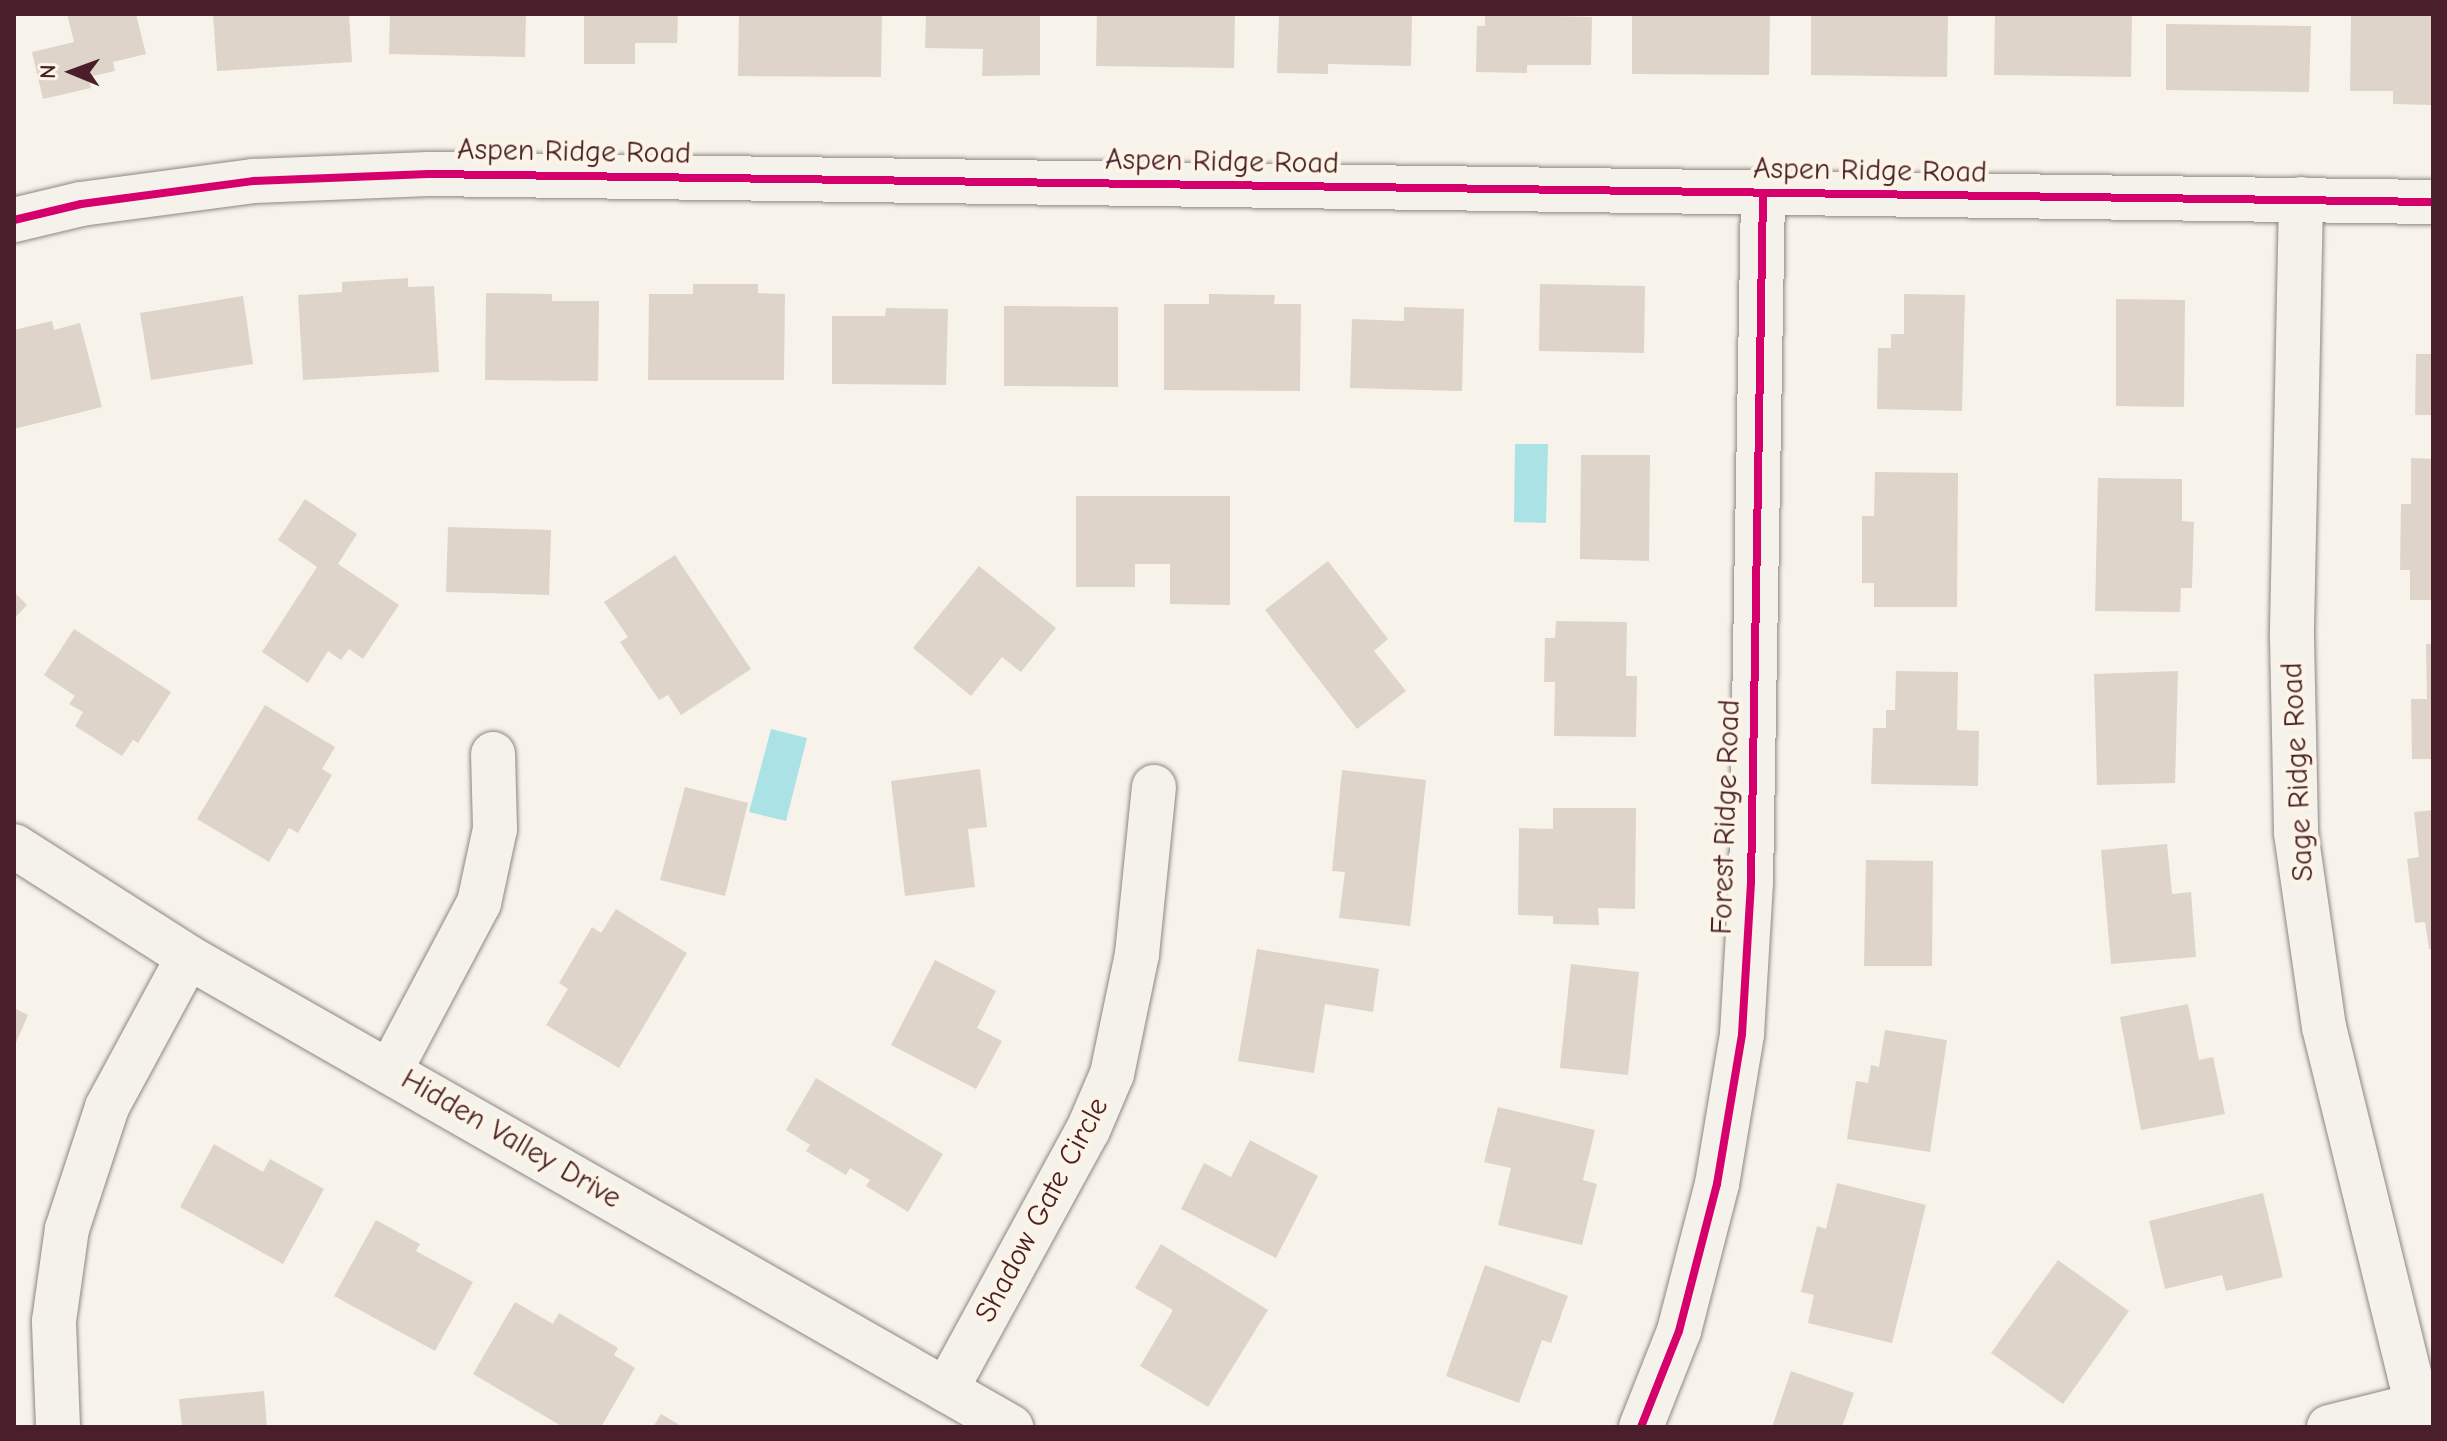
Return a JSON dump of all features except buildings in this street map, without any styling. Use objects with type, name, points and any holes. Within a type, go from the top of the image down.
[{"type":"street","name":"Aspen Ridge Road","points":[[14,220],[81,204],[254,181],[428,174],[2433,202]]},
{"type":"street","name":"Forest Ridge Road","points":[[1641,1427],[1679,1331],[1713,1199],[1742,1034],[1751,882],[1763,194]]},
{"type":"street","name":"Sage Ridge Road","points":[[2301,199],[2292,638],[2296,833],[2324,1027],[2420,1416]]},
{"type":"street","points":[[391,1069],[479,903],[495,829],[493,754]]},
{"type":"street","name":"Shadow Gate Circle","points":[[946,1390],[1088,1130],[1112,1074],[1137,954],[1154,787]]},
{"type":"street","name":"Hidden Valley Drive","points":[[14,846],[188,957],[391,1069],[1011,1427]]},
{"type":"street","points":[[58,1427],[54,1321],[67,1229],[107,1107],[188,957]]},
{"type":"street","points":[[2329,1427],[2420,1416]]},
{"type":"water","points":[[1515,444],[1548,444],[1546,523],[1514,522]]},
{"type":"water","points":[[771,729],[807,738],[786,821],[749,812]]},
{"type":"cycle path","points":[[14,220],[81,204],[254,181],[428,174],[2433,202]]},
{"type":"cycle path","points":[[1641,1427],[1679,1331],[1717,1184],[1742,1034],[1751,882],[1763,194]]}]
